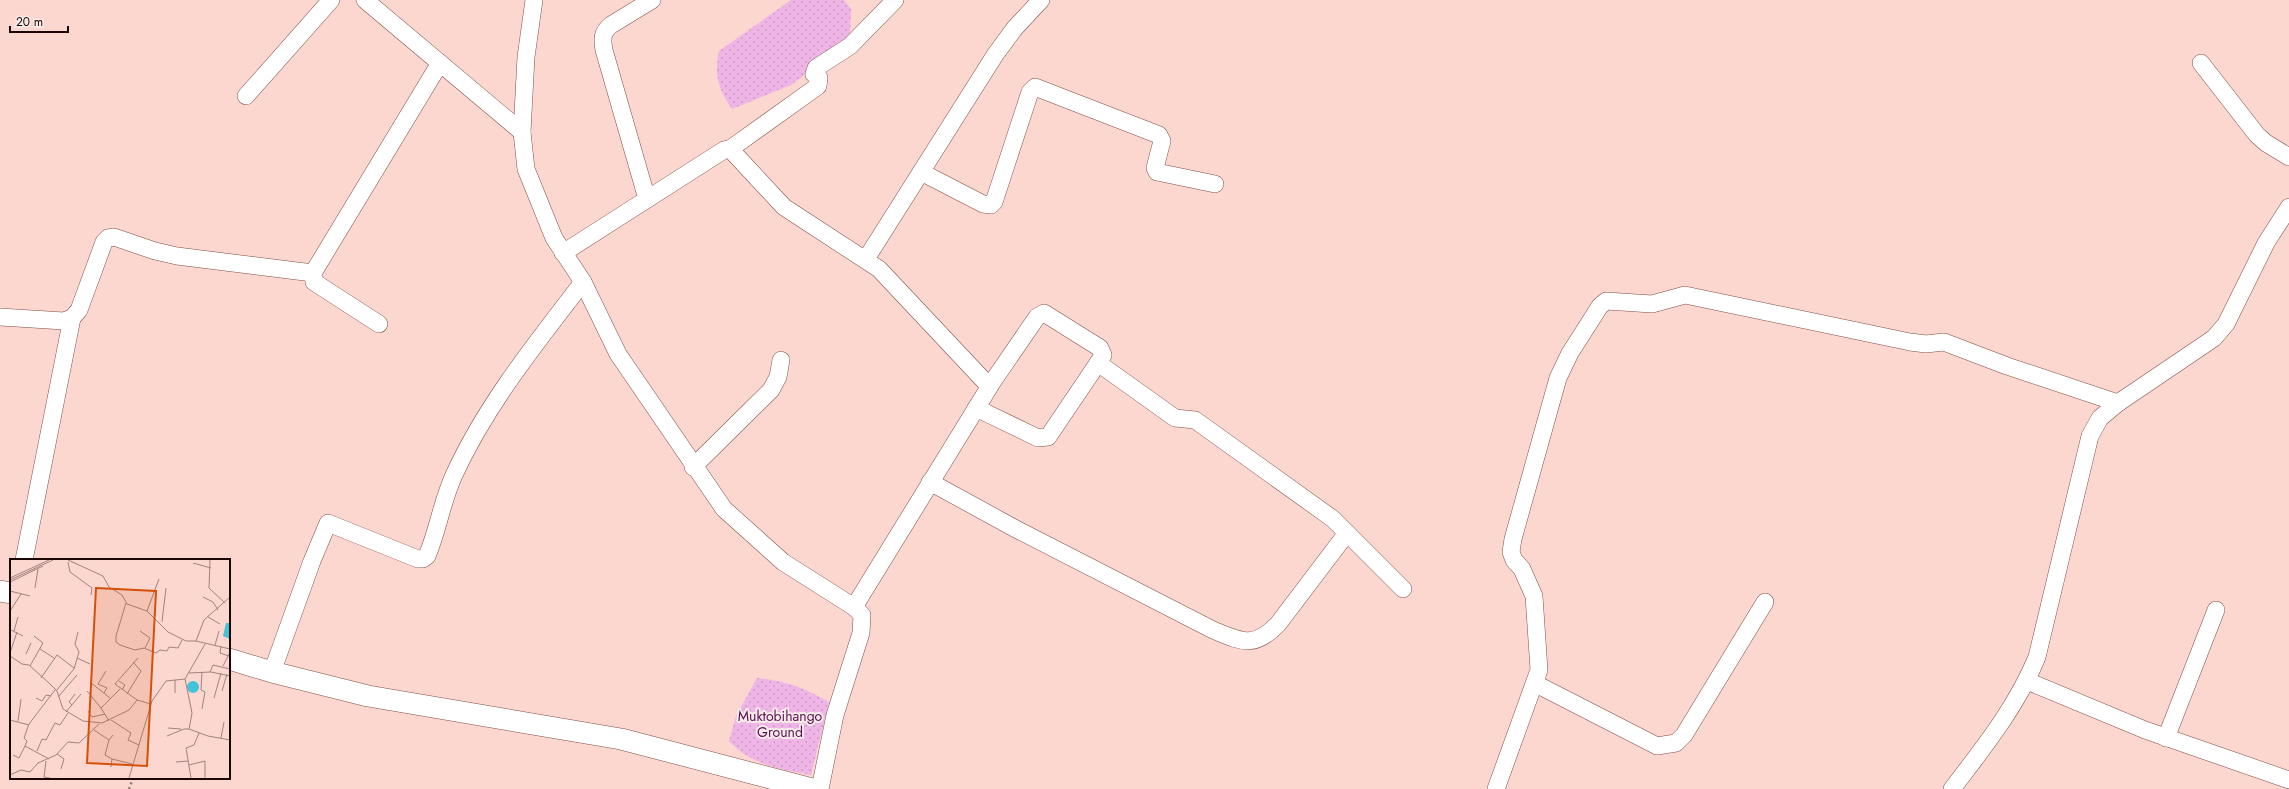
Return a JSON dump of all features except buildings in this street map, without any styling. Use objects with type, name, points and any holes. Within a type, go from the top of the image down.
[{"type":"street","points":[[246,96],[331,0]]},
{"type":"street","points":[[365,0],[383,6],[440,63],[522,132]]},
{"type":"street","points":[[534,0],[526,57],[522,132],[526,169],[554,238],[583,282],[618,354],[693,467],[724,510],[783,562],[854,607],[862,615],[861,633],[835,715],[820,789]]},
{"type":"street","points":[[648,200],[604,50],[603,37],[605,30],[611,25],[652,0]]},
{"type":"street","points":[[563,253],[724,150],[730,150],[818,86],[819,78],[814,74],[816,68],[850,46],[895,0]]},
{"type":"street","points":[[866,259],[995,55],[1014,29],[1041,0]]},
{"type":"street","points":[[379,324],[314,282],[313,273],[440,63]]},
{"type":"street","points":[[2202,63],[2257,135],[2266,144],[2289,157]]},
{"type":"street","points":[[921,172],[983,204],[991,205],[994,202],[1030,92],[1035,87],[1159,135],[1162,141],[1155,168],[1157,172],[1215,184]]},
{"type":"street","points":[[730,150],[784,207],[866,259],[888,277],[989,386]]},
{"type":"street","points":[[1952,789],[2000,725],[2027,681],[2036,657],[2090,436],[2100,418],[2118,403],[2214,338],[2226,324],[2266,243],[2289,207]]},
{"type":"street","points":[[0,317],[64,321],[72,318],[79,310],[104,242],[108,238],[114,237],[154,251],[177,256],[313,273]]},
{"type":"street","points":[[272,672],[312,561],[328,523],[418,559],[423,559],[427,556],[453,476],[479,428],[539,338],[583,282]]},
{"type":"street","points":[[1496,789],[1536,684],[1539,670],[1534,596],[1522,569],[1514,560],[1511,552],[1513,539],[1558,378],[1570,353],[1600,306],[1606,301],[1652,304],[1685,295],[1910,342],[1926,344],[1944,342],[2007,366],[2118,403]]},
{"type":"street","points":[[854,607],[989,386],[1040,314],[1049,315],[1100,348],[1103,355],[1048,437],[1038,438],[976,408]]},
{"type":"street","points":[[24,559],[72,318]]},
{"type":"street","points":[[693,467],[771,390],[778,377],[781,360]]},
{"type":"street","points":[[1098,362],[1175,418],[1195,420],[1333,519],[1403,589]]},
{"type":"street","points":[[930,482],[1016,530],[1213,630],[1240,642],[1253,641],[1266,636],[1278,624],[1348,533]]},
{"type":"street","points":[[0,591],[10,593]]},
{"type":"street","points":[[1536,684],[1657,746],[1676,743],[1684,736],[1765,602]]},
{"type":"street","points":[[2166,738],[2216,610]]},
{"type":"street","points":[[230,659],[272,672],[368,696],[621,739],[812,789]]},
{"type":"street","points":[[2027,681],[2166,738],[2289,780]]},
{"type":"path","points":[[129,789],[133,779]]},
{"type":"green space","points":[[791,0],[844,0],[851,9],[850,41],[791,85],[732,109],[723,95],[718,82],[717,67],[719,51]]},
{"type":"green space","name":"Muktobihango Ground","points":[[757,678],[794,686],[829,702],[811,775],[788,771],[756,761],[737,749],[729,741],[736,716]]}]
